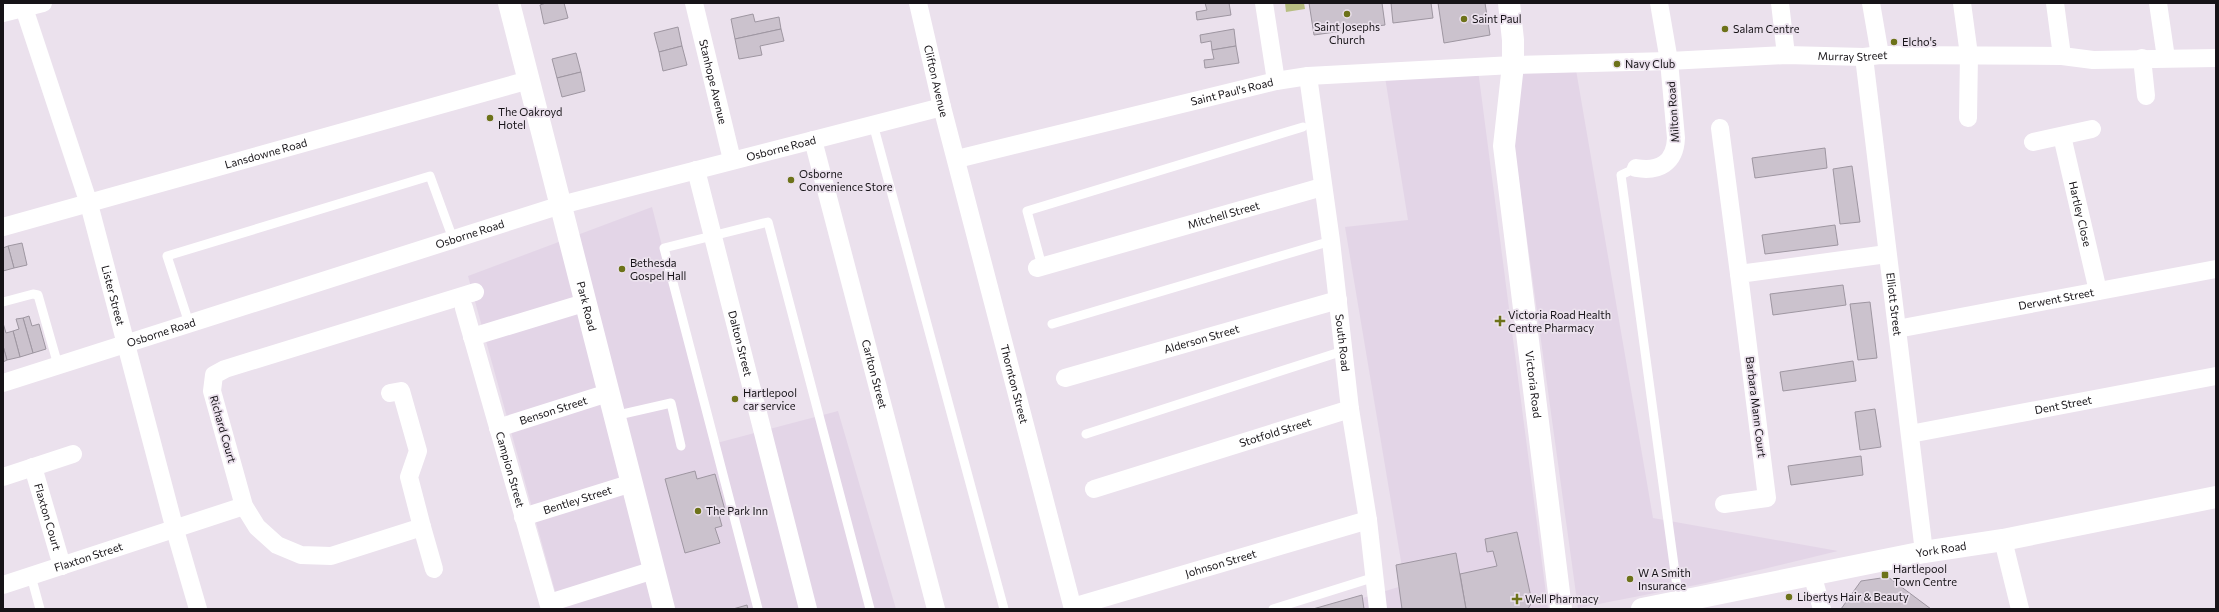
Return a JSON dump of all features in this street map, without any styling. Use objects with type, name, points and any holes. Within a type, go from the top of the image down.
[{"type":"street","points":[[3,13],[43,3]]},
{"type":"street","name":"Park Road","points":[[509,3],[561,205],[584,303],[664,609]]},
{"type":"street","name":"Stanhope Avenue","points":[[694,3],[732,160]]},
{"type":"street","name":"Clifton Avenue","points":[[918,3],[942,107],[957,159]]},
{"type":"street","points":[[1264,3],[1276,82]]},
{"type":"street","name":"Victoria Road","points":[[1509,3],[1513,40],[1513,65],[1504,146],[1561,609]]},
{"type":"street","name":"Milton Road","points":[[1636,168],[1649,171],[1656,169],[1664,164],[1676,150],[1669,61],[1659,3]]},
{"type":"street","points":[[1780,3],[1786,55]]},
{"type":"street","name":"Elliott Street","points":[[1871,3],[1872,56],[1887,254],[1924,552]]},
{"type":"street","points":[[1962,3],[1968,55],[1968,118]]},
{"type":"street","points":[[2054,3],[2062,56]]},
{"type":"street","points":[[2158,3],[2166,58]]},
{"type":"street","name":"Lister Street","points":[[24,8],[89,204],[127,343],[175,530],[198,609]]},
{"type":"street","name":"Murray Street","points":[[1513,65],[1669,61],[1786,55],[2062,56],[2094,60],[2142,58],[2216,58]]},
{"type":"street","points":[[2142,58],[2146,96]]},
{"type":"street","name":"Saint Paul's Road","points":[[957,159],[1276,82],[1308,76],[1513,65]]},
{"type":"street","name":"South Road","points":[[1308,76],[1338,300],[1350,409],[1368,520],[1378,609]]},
{"type":"street","name":"Lansdowne Road","points":[[3,227],[529,80]]},
{"type":"street","name":"Osborne Road","points":[[3,383],[561,205],[942,107]]},
{"type":"street","name":"Barbara Mann Court","points":[[1720,128],[1767,498],[1724,504]]},
{"type":"street","points":[[2033,142],[2092,129]]},
{"type":"street","name":"Hartley Close","points":[[2062,136],[2098,291]]},
{"type":"street","name":"Carlton Street","points":[[813,140],[936,609]]},
{"type":"street","name":"Thornton Street","points":[[957,159],[1073,608]]},
{"type":"street","name":"Dalton Street","points":[[696,170],[808,609]]},
{"type":"street","name":"Mitchell Street","points":[[1040,267],[1322,187]]},
{"type":"street","points":[[1739,274],[1887,254]]},
{"type":"street","name":"Derwent Street","points":[[1897,329],[2216,269]]},
{"type":"street","name":"Richard Court","points":[[422,527],[330,556],[301,555],[278,545],[257,527],[244,506],[212,391],[214,375],[225,369],[474,292]]},
{"type":"street","name":"Alderson Street","points":[[1066,378],[1338,300]]},
{"type":"street","points":[[472,336],[584,303]]},
{"type":"street","name":"Campion Street","points":[[464,308],[549,606],[654,570]]},
{"type":"street","name":"Dent Street","points":[[1910,434],[2216,376]]},
{"type":"street","points":[[390,393],[401,391],[418,451],[409,477],[434,569]]},
{"type":"street","name":"Benson Street","points":[[498,428],[608,393]]},
{"type":"street","name":"Stotfold Street","points":[[1094,489],[1350,409]]},
{"type":"street","points":[[3,477],[73,454]]},
{"type":"street","name":"Flaxton Court","points":[[33,467],[62,566]]},
{"type":"street","name":"Bentley Street","points":[[523,517],[632,483]]},
{"type":"street","name":"York Road","points":[[1642,609],[1679,602],[1708,603],[1812,574],[1924,552],[2003,540],[2216,497]]},
{"type":"street","points":[[175,530],[244,506]]},
{"type":"street","name":"Johnson Street","points":[[1073,608],[1368,520]]},
{"type":"street","name":"Flaxton Street","points":[[3,585],[175,530]]},
{"type":"street","points":[[2003,540],[2020,609]]},
{"type":"street","points":[[1812,574],[1822,609]]},
{"type":"lane","points":[[873,124],[1004,609]]},
{"type":"lane","points":[[1040,267],[1027,211],[1303,127]]},
{"type":"lane","points":[[1636,168],[1621,175],[1679,602]]},
{"type":"lane","points":[[189,323],[167,256],[430,176],[453,239]]},
{"type":"lane","points":[[758,609],[664,248],[768,222],[870,609]]},
{"type":"lane","points":[[1052,324],[1330,241]]},
{"type":"lane","points":[[3,302],[33,294],[38,295],[58,365]]},
{"type":"lane","points":[[1086,434],[1343,352]]},
{"type":"lane","points":[[614,416],[671,403],[681,446]]},
{"type":"lane","points":[[31,576],[40,609]]},
{"type":"lane","points":[[1273,609],[1375,577]]},
{"type":"shaded area","points":[[1477,62],[1548,609],[1327,609],[1405,585],[1345,227],[1408,220],[1384,71]]},
{"type":"shaded area","points":[[1576,70],[1653,518],[1838,551],[1706,583],[1578,608],[1504,73]]},
{"type":"shaded area","points":[[652,207],[713,444],[838,411],[896,609],[560,609],[468,276]]},
{"type":"green space","points":[[1285,3],[1304,3],[1305,9],[1286,12]]},
{"type":"building","points":[[546,3],[564,3],[568,18],[544,24],[540,5]]},
{"type":"building","points":[[1205,3],[1229,3],[1231,15],[1197,20],[1196,12],[1207,10]]},
{"type":"building","name":"Saint Josephs Church","points":[[1309,3],[1382,3],[1385,25],[1314,35]]},
{"type":"building","points":[[1391,3],[1431,3],[1433,18],[1393,23]]},
{"type":"building","name":"Saint Paul","points":[[1438,3],[1485,3],[1490,35],[1444,43]]},
{"type":"building","points":[[753,14],[755,22],[779,17],[781,29],[735,39],[731,19]]},
{"type":"building","points":[[678,27],[682,46],[659,52],[654,33]]},
{"type":"building","points":[[781,29],[784,41],[760,46],[762,55],[739,59],[735,39]]},
{"type":"building","points":[[1234,29],[1236,46],[1212,50],[1211,41],[1201,43],[1200,35]]},
{"type":"building","points":[[682,46],[687,65],[663,71],[659,52]]},
{"type":"building","points":[[1236,46],[1239,63],[1205,68],[1204,60],[1214,59],[1212,50]]},
{"type":"building","points":[[576,53],[581,72],[557,78],[552,59]]},
{"type":"building","points":[[581,72],[585,91],[562,97],[557,78]]},
{"type":"building","points":[[1825,148],[1827,168],[1755,178],[1752,158]]},
{"type":"building","points":[[1852,166],[1860,222],[1840,224],[1833,169]]},
{"type":"building","points":[[1835,225],[1838,245],[1765,254],[1762,235]]},
{"type":"building","points":[[22,243],[27,265],[14,268],[8,246]]},
{"type":"building","points":[[8,246],[14,268],[3,271],[3,248]]},
{"type":"building","points":[[1843,285],[1846,305],[1773,315],[1770,294]]},
{"type":"building","points":[[1870,302],[1877,358],[1858,360],[1850,304]]},
{"type":"building","points":[[29,316],[32,326],[39,324],[46,349],[33,353],[23,318]]},
{"type":"building","points":[[23,318],[33,353],[20,357],[13,331],[19,329],[16,319]]},
{"type":"building","points":[[3,323],[6,333],[13,331],[20,357],[7,360],[3,346]]},
{"type":"building","points":[[3,346],[7,360],[3,362]]},
{"type":"building","points":[[1853,361],[1856,381],[1783,391],[1780,372]]},
{"type":"building","points":[[1875,409],[1881,447],[1860,450],[1855,412]]},
{"type":"building","points":[[1861,456],[1863,475],[1791,485],[1788,466]]},
{"type":"building","name":"The Park Inn","points":[[695,471],[697,479],[715,474],[725,510],[718,512],[722,526],[715,528],[720,543],[685,553],[665,479]]},
{"type":"building","points":[[1517,532],[1532,602],[1528,609],[1466,609],[1460,574],[1497,566],[1493,551],[1487,552],[1485,539]]},
{"type":"building","points":[[1456,553],[1466,609],[1402,609],[1396,565]]},
{"type":"building","points":[[1888,577],[1931,609],[1841,609],[1861,581]]},
{"type":"building","points":[[1362,595],[1364,609],[1313,609]]},
{"type":"building","points":[[747,605],[748,609],[733,609]]},
{"type":"place","name":"Saint Josephs Church","points":[[1347,14]]},
{"type":"place","name":"Saint Paul","points":[[1464,19]]},
{"type":"place","name":"Salam Centre","points":[[1725,29]]},
{"type":"place","name":"Elcho's","points":[[1894,42]]},
{"type":"place","name":"Navy Club","points":[[1617,64]]},
{"type":"place","name":"The Oakroyd Hotel","points":[[490,118]]},
{"type":"place","name":"Osborne Convenience Store","points":[[791,180]]},
{"type":"place","name":"Bethesda Gospel Hall","points":[[622,269]]},
{"type":"place","name":"Victoria Road Health Centre Pharmacy","points":[[1500,321]]},
{"type":"place","name":"Hartlepool car service","points":[[735,399]]},
{"type":"place","name":"The Park Inn","points":[[698,511]]},
{"type":"place","name":"Hartlepool Town Centre","points":[[1885,575]]},
{"type":"place","name":"W A Smith Insurance","points":[[1630,579]]},
{"type":"place","name":"Libertys Hair & Beauty","points":[[1789,597]]},
{"type":"place","name":"Well Pharmacy","points":[[1517,599]]}]
